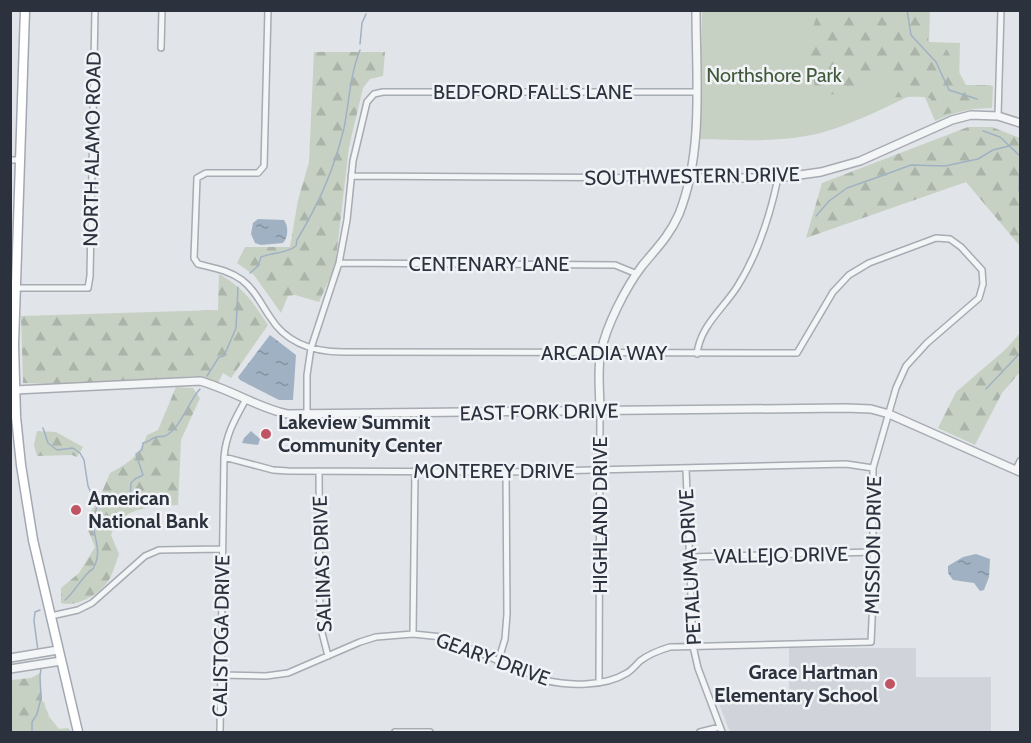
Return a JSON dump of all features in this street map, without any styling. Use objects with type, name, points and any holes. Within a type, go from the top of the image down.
[{"type":"main road","points":[[26,10],[21,160],[14,236],[15,288],[12,315],[15,390],[21,465],[28,511],[78,732]]},
{"type":"street","name":"NORTH ALAMO ROAD","points":[[15,288],[88,288],[95,10]]},
{"type":"street","points":[[161,48],[162,10]]},
{"type":"street","name":"ARCADIA WAY","points":[[268,10],[264,166],[261,171],[254,173],[206,173],[199,176],[196,181],[194,254],[198,264],[224,270],[243,281],[260,299],[279,328],[295,341],[311,348],[336,352],[797,353],[833,292],[849,275],[869,263],[936,238],[950,239],[961,247],[981,270]]},
{"type":"street","name":"HIGHLAND DRIVE","points":[[599,682],[600,353],[625,292],[664,242],[678,215],[689,178],[695,135],[696,10]]},
{"type":"street","points":[[998,116],[1000,10]]},
{"type":"street","name":"BEDFORD FALLS LANE","points":[[351,176],[367,102],[372,96],[383,92],[696,92]]},
{"type":"street","name":"SOUTHWESTERN DRIVE","points":[[351,176],[778,178],[812,174],[851,164],[965,116],[979,114],[998,116],[1020,123]]},
{"type":"street","points":[[10,160],[21,160]]},
{"type":"street","points":[[307,414],[307,375],[311,348],[339,263],[347,220],[351,176]]},
{"type":"street","points":[[697,354],[698,342],[705,329],[737,287],[758,246],[772,208],[778,178]]},
{"type":"street","name":"CENTENARY LANE","points":[[339,263],[615,265],[637,274]]},
{"type":"street","name":"MISSION DRIVE","points":[[871,642],[873,468],[896,388],[906,366],[927,343],[979,298],[983,284],[981,270]]},
{"type":"street","name":"EAST FORK DRIVE","points":[[15,390],[200,381],[217,386],[270,410],[287,414],[871,409],[889,414],[1018,471]]},
{"type":"street","name":"CALISTOGA DRIVE","points":[[220,732],[224,457],[229,429],[246,399]]},
{"type":"street","name":"MONTEREY DRIVE","points":[[224,457],[273,470],[319,471],[506,472],[846,465],[873,468]]},
{"type":"street","points":[[1018,471],[1020,461]]},
{"type":"street","name":"PETALUMA DRIVE","points":[[686,469],[693,646],[698,668],[721,730]]},
{"type":"street","name":"SALINAS DRIVE","points":[[319,471],[320,625],[328,656]]},
{"type":"street","points":[[412,634],[415,471]]},
{"type":"street","points":[[498,662],[505,639],[507,614],[506,472]]},
{"type":"street","points":[[51,616],[78,610],[92,603],[145,556],[159,550],[222,549]]},
{"type":"street","name":"VALLEJO DRIVE","points":[[689,556],[873,552]]},
{"type":"street","name":"GEARY DRIVE","points":[[221,675],[280,674],[372,639],[412,634],[442,637],[498,662],[557,683],[599,682],[616,679],[629,672],[642,659],[670,647],[871,642]]},
{"type":"street","points":[[10,658],[58,650]]},
{"type":"street","points":[[10,669],[61,661]]},
{"type":"street","points":[[700,732],[721,730]]},
{"type":"street","points":[[395,732],[430,732]]},
{"type":"shaded area","name":"Grace Hartman Elementary School","points":[[789,648],[916,648],[916,677],[991,677],[991,732],[730,732],[714,691],[789,691]]},
{"type":"green space","name":"Northshore Park","points":[[702,11],[930,11],[929,42],[960,43],[959,85],[993,86],[992,108],[963,111],[935,121],[922,90],[874,113],[809,136],[762,140],[700,139]]},
{"type":"green space","points":[[833,11],[924,11],[928,21],[928,43],[946,48],[966,85],[991,85],[992,101],[938,117],[930,98],[893,97],[896,84],[890,73],[880,71],[849,95],[821,94],[815,87],[811,68],[797,58],[811,33],[816,18]]},
{"type":"green space","points":[[314,52],[385,52],[383,76],[370,79],[363,88],[349,147],[335,267],[319,302],[295,295],[288,296],[281,313],[254,275],[237,263],[245,247],[290,247],[298,200],[309,162]]},
{"type":"green space","points":[[968,127],[992,127],[1020,138],[1020,246],[966,182],[806,238],[822,183]]},
{"type":"green space","points":[[219,274],[247,296],[268,325],[231,378],[223,373],[218,383],[196,376],[73,385],[23,383],[21,316],[218,310]]},
{"type":"green space","points":[[1020,333],[1020,372],[1002,393],[975,445],[938,428],[956,392],[1006,349]]},
{"type":"green space","points":[[176,387],[193,388],[200,398],[181,440],[178,505],[138,510],[122,519],[115,526],[111,535],[119,554],[106,584],[95,594],[81,601],[61,603],[61,588],[79,573],[95,547],[88,530],[88,514],[97,504],[110,473],[133,458],[147,435],[158,430]]},
{"type":"green space","points":[[37,431],[56,432],[83,447],[77,457],[72,455],[37,456],[34,445]]},
{"type":"green space","points":[[40,673],[42,700],[49,715],[39,717],[34,728],[35,732],[11,732],[11,680],[31,678]]},
{"type":"green space","points":[[44,701],[47,714],[59,729],[68,728],[72,732],[11,732],[33,723]]},
{"type":"water","points":[[258,219],[284,220],[287,232],[283,243],[261,245],[255,243],[251,234],[253,223]]},
{"type":"water","points":[[270,335],[296,355],[293,400],[279,400],[238,377]]},
{"type":"water","points":[[251,431],[260,439],[258,445],[242,443]]},
{"type":"water","points":[[976,554],[990,559],[989,577],[984,590],[980,591],[974,583],[953,580],[948,573],[948,566],[963,557]]},
{"type":"waterway","points":[[907,10],[911,35],[936,62],[949,90],[977,99]]},
{"type":"waterway","points":[[360,44],[362,23],[366,14]]},
{"type":"waterway","points":[[250,273],[258,266],[261,257],[296,246],[336,158],[360,50]]},
{"type":"waterway","points":[[983,131],[1000,137],[1020,156],[1020,195]]},
{"type":"waterway","points":[[816,216],[829,201],[847,188],[911,165],[945,166],[978,159],[993,150],[1009,146]]},
{"type":"waterway","points":[[207,376],[219,357],[224,356],[236,328],[238,287]]},
{"type":"waterway","points":[[986,389],[1020,353]]},
{"type":"waterway","points":[[65,600],[86,574],[93,569],[96,561],[98,553],[94,516],[97,507],[122,503],[130,497],[131,483],[143,475],[136,454],[142,450],[143,443],[171,432],[200,389]]},
{"type":"waterway","points":[[43,428],[48,443],[57,450],[73,448],[80,453],[84,460],[88,486],[97,507]]},
{"type":"waterway","points":[[38,651],[34,621],[35,612],[40,610]]},
{"type":"waterway","points":[[32,732],[32,722],[37,714],[41,698],[41,668]]},
{"type":"place","name":"Lakeview Summit Community Center","points":[[266,434]]},
{"type":"place","name":"American National Bank","points":[[76,510]]},
{"type":"place","name":"Grace Hartman Elementary School","points":[[890,684]]}]
